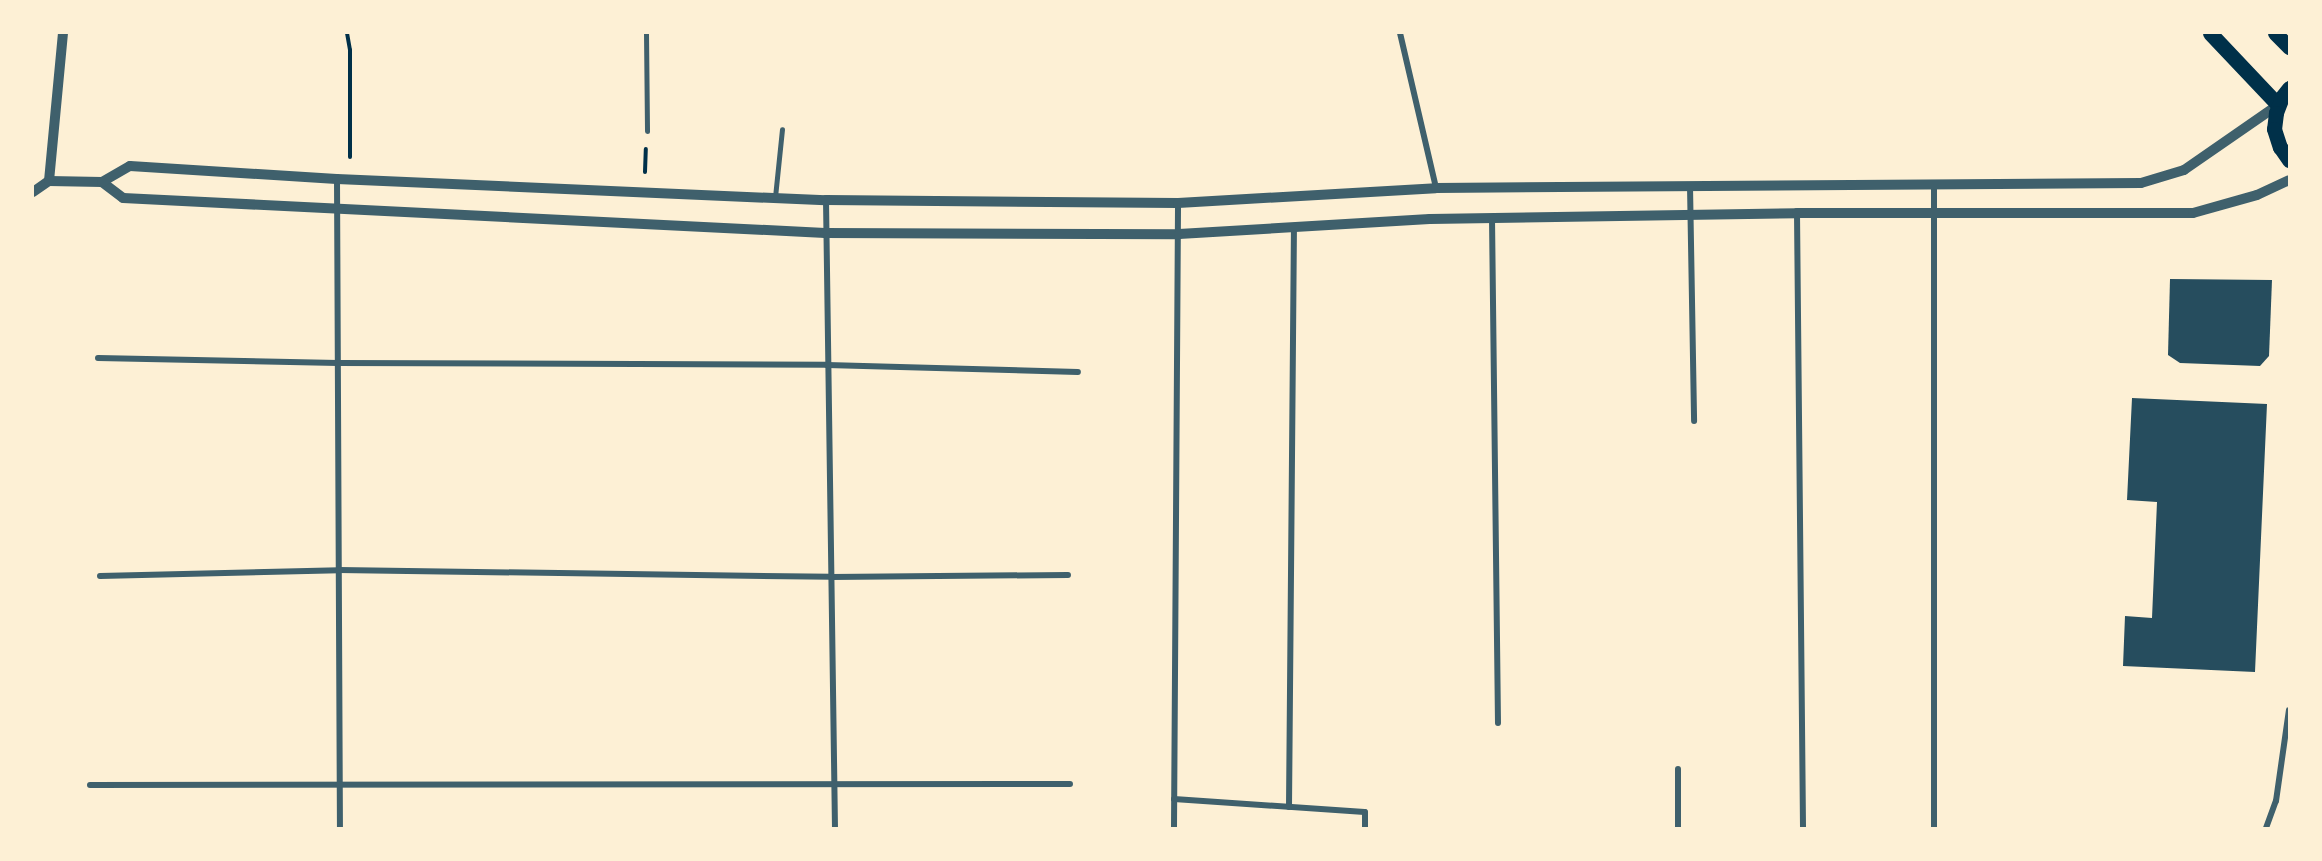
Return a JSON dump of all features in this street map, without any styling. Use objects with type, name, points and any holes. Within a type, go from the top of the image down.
[{"type":"main road","points":[[2210,33],[2278,105]]},
{"type":"main road","points":[[2221,45],[2232,33]]},
{"type":"main road","points":[[2275,33],[2289,47]]},
{"type":"main road","points":[[2289,88],[2278,105],[2274,129],[2280,147],[2289,160]]},
{"type":"street","points":[[49,180],[63,33]]},
{"type":"street","points":[[646,33],[647,131]]},
{"type":"street","points":[[1400,33],[1436,188]]},
{"type":"street","points":[[33,192],[49,180],[102,182],[130,166],[337,178],[644,190],[826,200],[1178,203],[1436,188],[2141,183],[2184,170],[2278,105]]},
{"type":"street","points":[[775,197],[782,129]]},
{"type":"street","points":[[337,178],[340,828]]},
{"type":"street","points":[[102,182],[123,198],[825,233],[1179,234],[1492,218],[1797,213],[2193,213],[2257,195],[2289,180]]},
{"type":"street","points":[[1934,184],[1934,828]]},
{"type":"street","points":[[1690,186],[1694,421]]},
{"type":"street","points":[[826,200],[835,828]]},
{"type":"street","points":[[1174,828],[1178,203]]},
{"type":"street","points":[[1797,213],[1803,828]]},
{"type":"street","points":[[1492,218],[1498,723]]},
{"type":"street","points":[[1289,807],[1294,227]]},
{"type":"street","points":[[98,358],[338,363],[827,365],[1078,372]]},
{"type":"street","points":[[100,576],[339,570],[831,577],[1068,575]]},
{"type":"street","points":[[2266,828],[2276,801],[2289,710]]},
{"type":"street","points":[[1678,769],[1678,828]]},
{"type":"street","points":[[90,785],[1070,784]]},
{"type":"street","points":[[1174,799],[1365,812],[1365,828]]},
{"type":"path","points":[[347,33],[350,51],[350,178]]},
{"type":"path","points":[[644,190],[647,131]]},
{"type":"building","points":[[2170,279],[2272,280],[2269,356],[2260,366],[2180,363],[2168,355]]},
{"type":"building","points":[[2132,398],[2267,404],[2255,672],[2123,666],[2125,616],[2152,618],[2157,502],[2127,500]]}]
